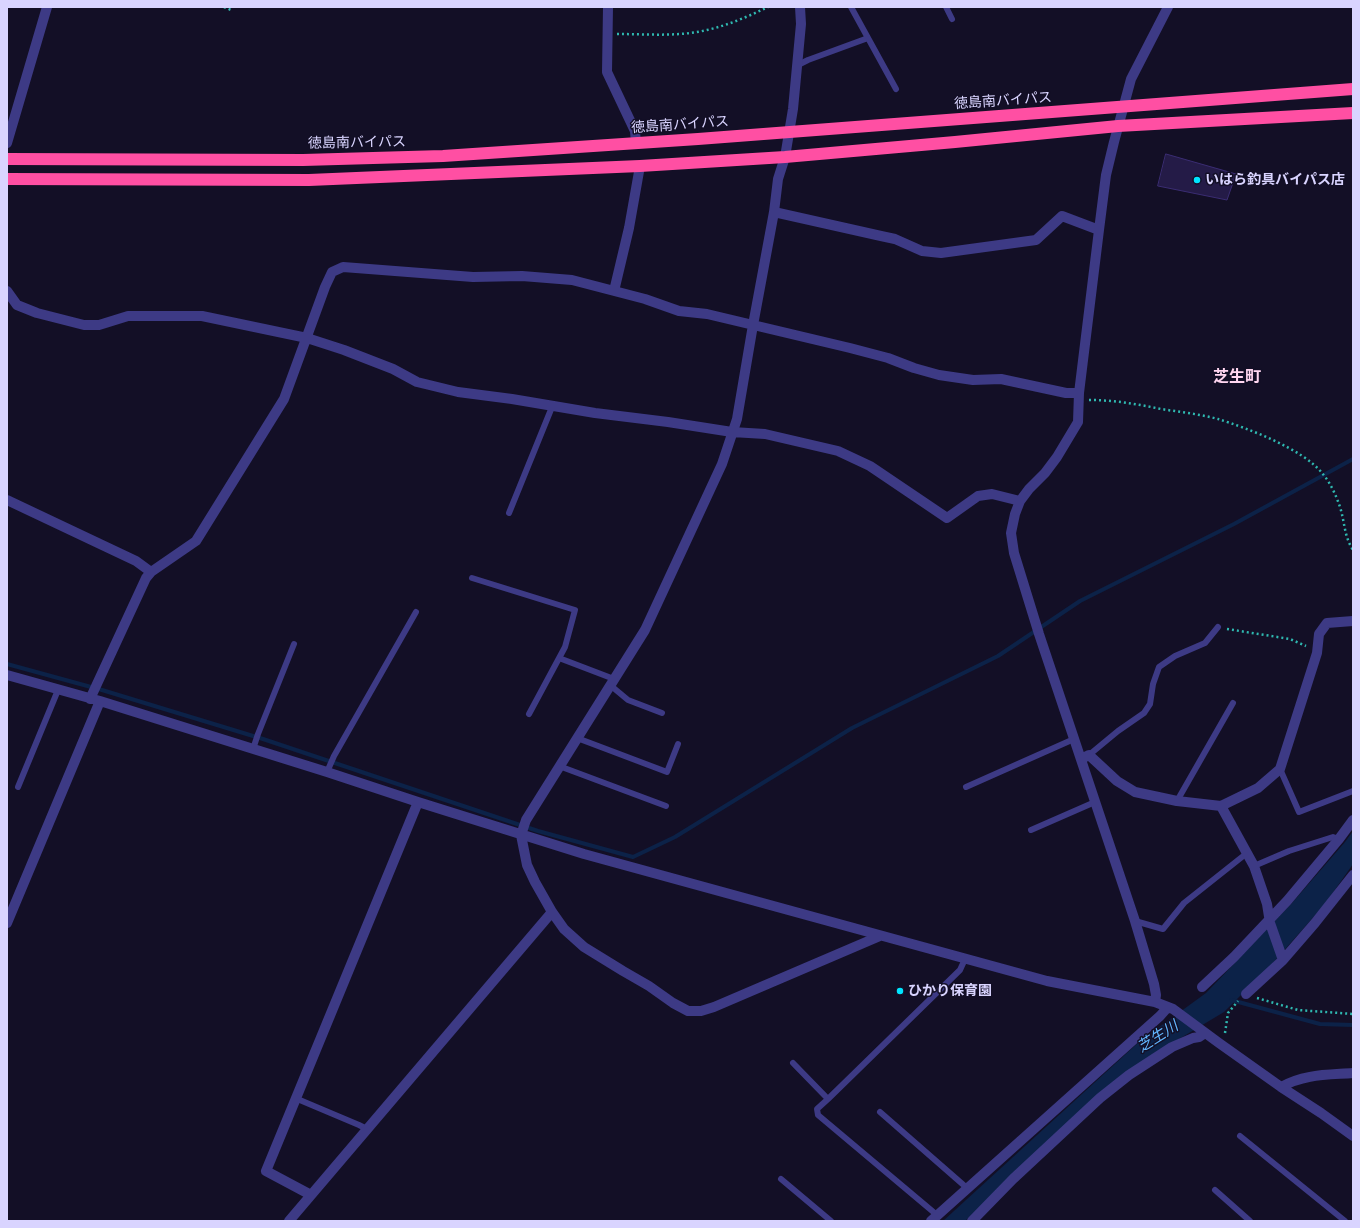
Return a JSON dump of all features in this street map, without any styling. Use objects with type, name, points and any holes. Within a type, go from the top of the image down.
[{"type":"highway","name":"徳島南バイパス","points":[[7,159],[303,160],[443,156],[636,144],[1353,89]]},
{"type":"highway","points":[[7,179],[309,180],[640,166],[785,157],[1118,126],[1353,113]]},
{"type":"street","points":[[7,143],[47,7]]},
{"type":"street","points":[[608,7],[607,72],[635,131],[636,144]]},
{"type":"street","points":[[800,7],[801,24],[798,65],[793,109],[785,157],[778,178],[774,212],[737,419],[722,464],[645,630],[577,738],[523,828],[527,865],[552,912],[564,929],[584,947],[688,1011],[701,1011],[714,1007],[880,936]]},
{"type":"street","points":[[1155,998],[1154,984],[1095,802],[1085,757],[1074,739],[1039,634],[1014,552],[1012,533],[1014,514],[1020,501],[1029,489],[1045,473],[1071,436],[1078,422],[1079,396],[1106,175],[1131,79],[1168,7]]},
{"type":"street","points":[[614,291],[630,228],[640,166]]},
{"type":"street","points":[[774,212],[895,239],[922,251],[941,253],[1036,240],[1062,216],[1099,230]]},
{"type":"street","points":[[93,692],[146,578],[151,572],[196,541],[284,399],[325,287],[332,272],[343,267],[473,276],[522,276],[572,280],[679,311],[707,314],[888,358],[914,368],[940,375],[973,380],[1001,379],[1079,396]]},
{"type":"street","points":[[7,291],[17,304],[37,313],[84,325],[99,325],[128,316],[202,316],[307,338],[344,350],[393,369],[417,382],[458,392],[512,399],[595,414],[668,422],[732,432],[765,434],[838,451],[870,466],[947,518],[978,496],[992,494],[1020,501]]},
{"type":"street","points":[[7,500],[136,561],[151,572]]},
{"type":"street","points":[[1085,757],[1117,781],[1135,792],[1177,801],[1222,806],[1258,788],[1280,769],[1317,652],[1319,634],[1327,623],[1353,621]]},
{"type":"street","points":[[7,675],[58,690],[93,692],[100,701],[254,745],[328,768],[418,802],[523,828],[584,854],[1047,981],[1155,998],[1353,1136]]},
{"type":"street","points":[[7,923],[100,701]]},
{"type":"street","points":[[311,1195],[266,1171],[418,802]]},
{"type":"street","points":[[1222,806],[1254,866],[1267,904],[1269,921],[1282,958]]},
{"type":"street","points":[[1202,987],[1269,921],[1339,839],[1353,820]]},
{"type":"street","points":[[1246,994],[1315,923],[1353,874]]},
{"type":"street","points":[[289,1221],[552,912]]},
{"type":"street","points":[[934,1218],[1160,1016],[1171,1008]]},
{"type":"street","points":[[972,1221],[1018,1174],[1100,1098],[1128,1075],[1172,1047],[1199,1037],[1202,1031]]},
{"type":"street","points":[[1281,1087],[1292,1080],[1304,1077],[1353,1072]]},
{"type":"lane","points":[[851,7],[896,89]]},
{"type":"lane","points":[[946,7],[952,19]]},
{"type":"lane","points":[[798,65],[868,38]]},
{"type":"lane","points":[[509,513],[552,407]]},
{"type":"lane","points":[[472,578],[575,610],[565,647],[529,714]]},
{"type":"lane","points":[[328,768],[416,612]]},
{"type":"lane","points":[[1085,757],[1144,713],[1150,704],[1153,684],[1159,667],[1175,656],[1205,643],[1218,627]]},
{"type":"lane","points":[[254,745],[294,644]]},
{"type":"lane","points":[[559,658],[612,682],[628,700],[662,713]]},
{"type":"lane","points":[[18,787],[58,690]]},
{"type":"lane","points":[[1177,801],[1233,703]]},
{"type":"lane","points":[[577,738],[667,772],[678,744]]},
{"type":"lane","points":[[966,788],[1074,739]]},
{"type":"lane","points":[[560,766],[666,806]]},
{"type":"lane","points":[[1280,769],[1299,812],[1353,791]]},
{"type":"lane","points":[[1031,830],[1095,802]]},
{"type":"lane","points":[[1254,866],[1332,837],[1339,839]]},
{"type":"lane","points":[[1134,921],[1163,929],[1184,903],[1247,853]]},
{"type":"lane","points":[[934,1218],[818,1115],[817,1109],[960,970],[965,959]]},
{"type":"lane","points":[[793,1063],[828,1099]]},
{"type":"lane","points":[[295,1098],[359,1125],[367,1130]]},
{"type":"lane","points":[[880,1112],[967,1188]]},
{"type":"lane","points":[[1240,1136],[1345,1221]]},
{"type":"lane","points":[[781,1179],[831,1221]]},
{"type":"lane","points":[[1215,1190],[1250,1221]]},
{"type":"path","points":[[224,7],[231,10]]},
{"type":"path","points":[[608,35],[675,34],[707,30],[739,20],[768,7]]},
{"type":"path","points":[[1079,396],[1136,404],[1217,419],[1289,448],[1310,461],[1326,478],[1340,507],[1347,541],[1353,550]]},
{"type":"path","points":[[1218,627],[1290,639],[1302,643],[1317,652]]},
{"type":"path","points":[[1246,994],[1298,1010],[1353,1014]]},
{"type":"path","points":[[1219,1043],[1224,1035],[1228,1013],[1233,1006]]},
{"type":"water","name":"芝生川","points":[[1353,831],[1353,864],[1325,904],[1272,964],[1224,1012],[1179,1039],[1073,1119],[965,1221],[943,1221],[1140,1041],[1206,993],[1292,903]]},
{"type":"building","name":"いはら釣具バイパス店","points":[[1166,154],[1236,174],[1227,200],[1158,186]]},
{"type":"waterway","points":[[7,664],[102,690],[263,739],[538,831],[633,857],[675,837],[852,728],[998,656],[1080,601],[1234,524],[1353,459]]},
{"type":"waterway","points":[[1231,1000],[1320,1024],[1353,1025]]},
{"type":"place","name":"いはら釣具バイパス店","points":[[1197,180]]},
{"type":"place","name":"ひかり保育園","points":[[900,991]]},
{"type":"district","name":"芝生町","points":[[1237,378]]}]
